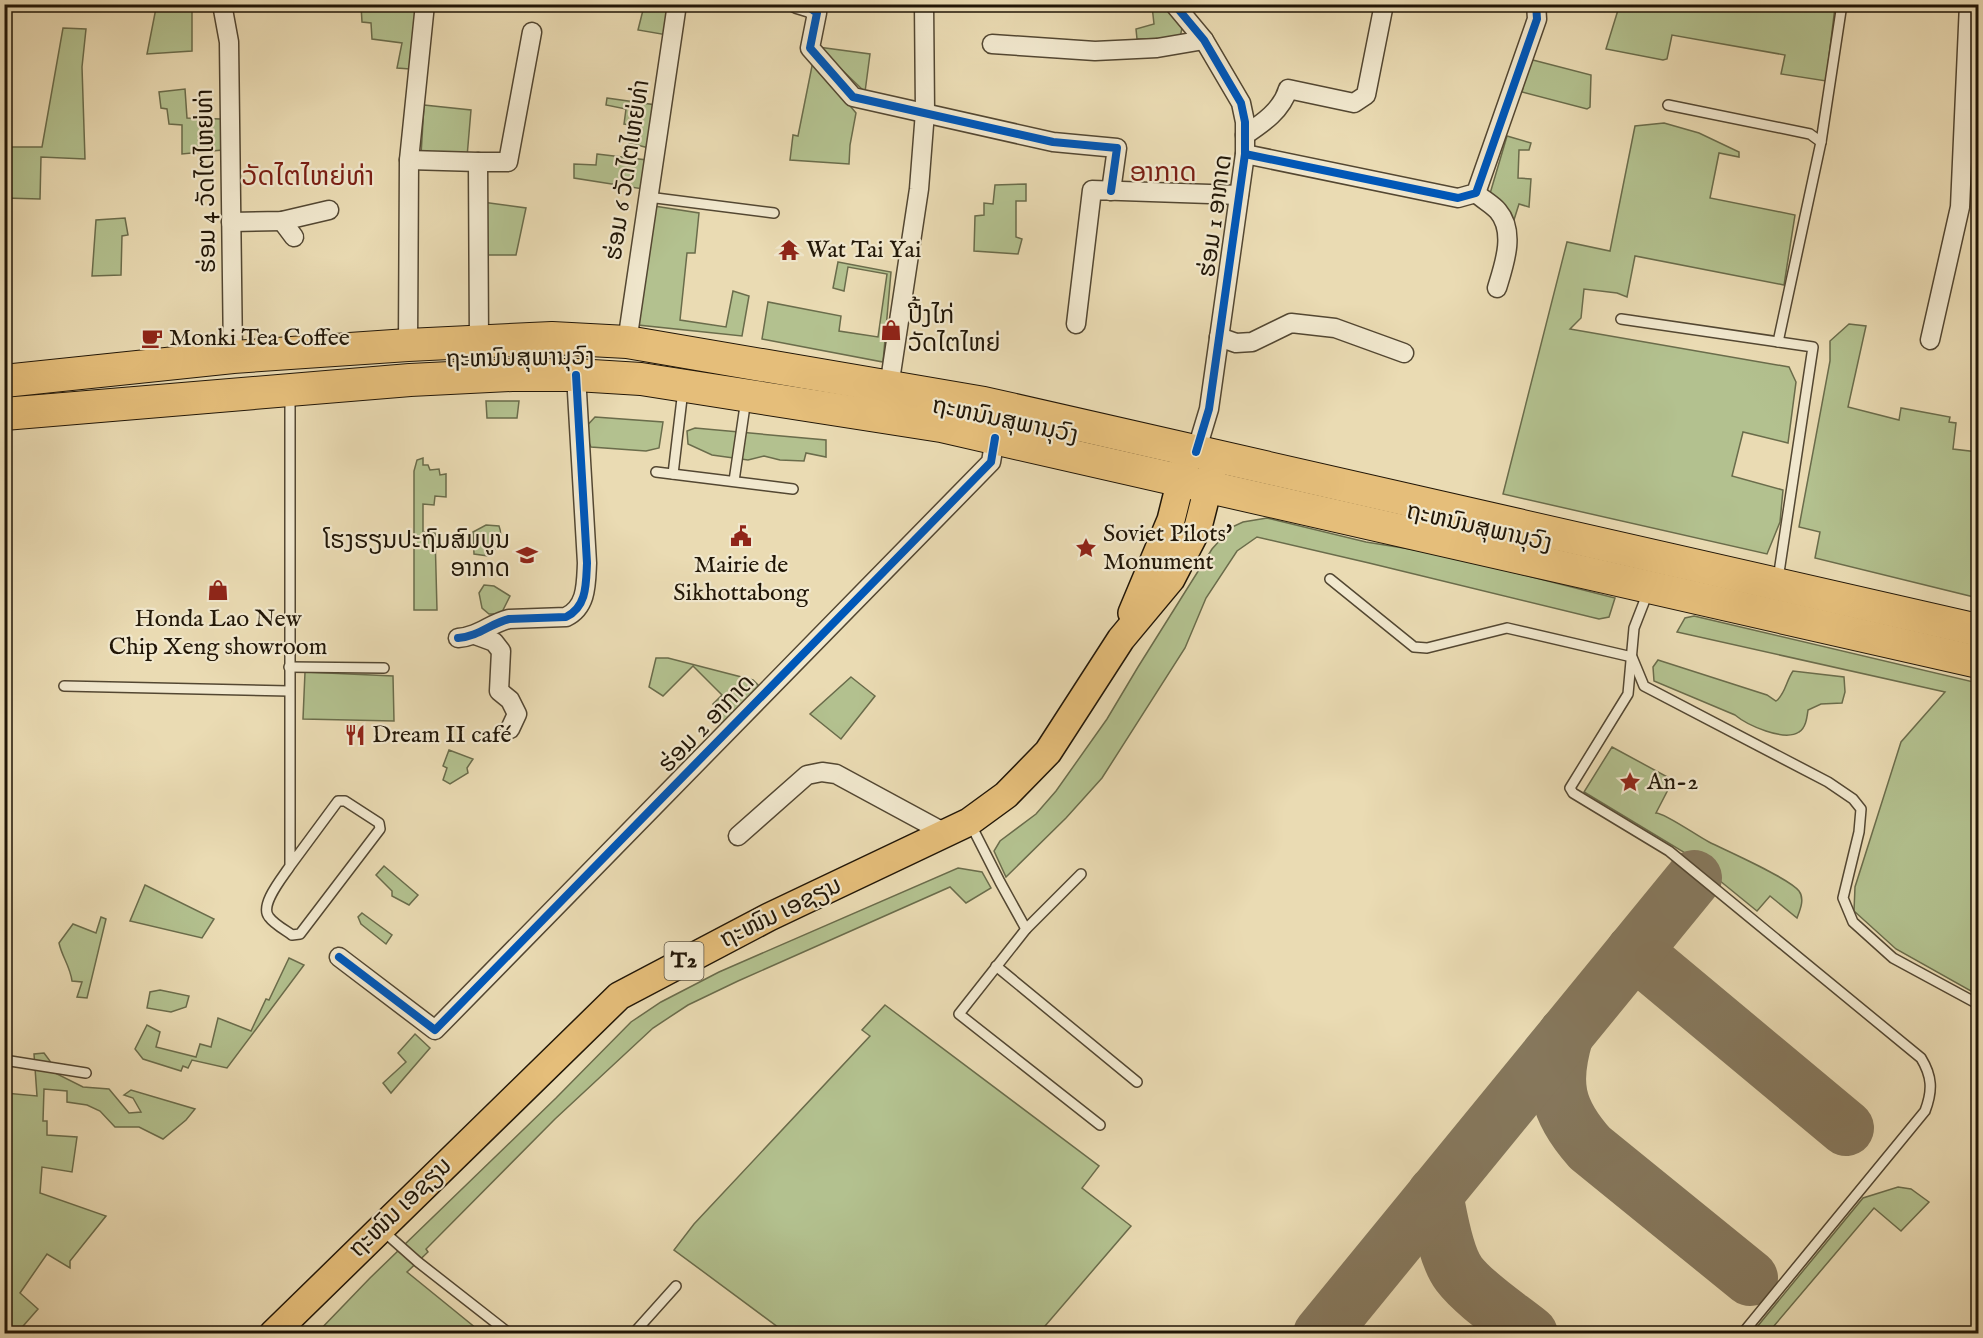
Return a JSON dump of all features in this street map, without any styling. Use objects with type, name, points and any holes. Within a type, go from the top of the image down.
[{"type":"highway","name":"ຖະຫນົນສຸພານຸວົງ","points":[[4,381],[233,357],[408,345],[552,338],[627,342],[984,403],[1200,453],[1978,662]]},
{"type":"highway","name":"ຖະຫນົນສຸພານຸວົງ","points":[[4,414],[421,379],[576,375],[641,380],[940,426],[1194,483],[1640,572],[1777,584],[1978,630]]},
{"type":"main road","name":"ຖະໜົນ ເອຊຽນ","points":[[273,1334],[619,996],[769,917],[957,827],[1006,795],[1048,753],[1121,639],[1171,520],[1194,483],[1200,453]]},
{"type":"street","name":"ຮ່ອມ 4 ວັດໄຕໄຫຍ່ທ່າ","points":[[222,4],[229,42],[233,357]]},
{"type":"street","points":[[408,345],[409,160],[425,4]]},
{"type":"street","name":"ຮ່ອມ 6 ວັດໄຕໄຫຍ່ທ່າ","points":[[627,342],[677,4]]},
{"type":"street","points":[[797,4],[817,13],[810,48],[853,97],[1053,142],[1117,148],[1111,191]]},
{"type":"street","points":[[889,387],[919,189],[925,112],[924,4]]},
{"type":"street","name":"ຮ່ອມ 1 ອາກາດ","points":[[1174,4],[1204,40],[1240,103],[1245,122],[1245,154],[1209,409],[1200,453]]},
{"type":"street","points":[[1245,135],[1267,121],[1286,95],[1288,88],[1354,103],[1366,95],[1383,4]]},
{"type":"street","points":[[1476,193],[1537,19],[1536,4]]},
{"type":"street","points":[[1930,340],[1969,208],[1969,4]]},
{"type":"street","points":[[409,160],[508,162],[532,32]]},
{"type":"street","points":[[992,44],[1095,51],[1157,48],[1204,40]]},
{"type":"street","points":[[1245,154],[1458,198],[1476,193]]},
{"type":"street","points":[[478,162],[479,342]]},
{"type":"street","points":[[1077,324],[1092,190],[1239,195]]},
{"type":"street","points":[[1476,193],[1498,211],[1507,232],[1504,262],[1497,288]]},
{"type":"street","points":[[231,222],[282,221],[329,210]]},
{"type":"street","points":[[282,221],[294,237]]},
{"type":"street","points":[[1219,337],[1236,343],[1252,342],[1291,323],[1335,328],[1404,353]]},
{"type":"street","points":[[510,729],[517,714],[510,700],[499,691],[501,651],[494,642],[466,637],[509,619],[566,617],[574,613],[585,594],[587,563],[576,375]]},
{"type":"street","name":"ຮ່ອມ 2 ອາກາດ","points":[[339,957],[435,1030],[991,462],[994,438]]},
{"type":"street","points":[[738,836],[807,775],[822,772],[836,774],[957,827]]},
{"type":"lane","points":[[1778,342],[1821,142],[1842,4]]},
{"type":"lane","points":[[1668,105],[1810,134],[1821,142]]},
{"type":"lane","points":[[648,197],[774,213]]},
{"type":"lane","points":[[1621,319],[1813,347],[1777,584]]},
{"type":"lane","points":[[673,474],[683,386]]},
{"type":"lane","points":[[290,390],[290,866],[267,902],[266,914],[292,935],[300,934],[381,828],[379,823],[345,801],[338,801],[290,866]]},
{"type":"lane","points":[[734,481],[747,397]]},
{"type":"lane","points":[[656,472],[794,489]]},
{"type":"lane","points":[[1640,572],[1628,694],[1570,788],[1573,793],[1669,851],[1921,1058],[1929,1071],[1930,1088],[1925,1111],[1742,1334]]},
{"type":"lane","points":[[1330,579],[1414,647],[1427,648],[1507,628],[1632,657]]},
{"type":"lane","points":[[1632,657],[1644,686],[1828,782],[1853,799],[1861,809],[1859,832],[1843,898],[1853,922],[1893,958],[1978,1004]]},
{"type":"lane","points":[[289,667],[384,668]]},
{"type":"lane","points":[[64,686],[289,691]]},
{"type":"lane","points":[[957,827],[1000,882],[1026,929]]},
{"type":"lane","points":[[1081,874],[1026,929],[959,1014],[1100,1125]]},
{"type":"lane","points":[[996,966],[1137,1083]]},
{"type":"lane","points":[[4,1060],[86,1073]]},
{"type":"lane","points":[[381,1228],[418,1262],[510,1334]]},
{"type":"lane","points":[[633,1334],[675,1286]]},
{"type":"green space","points":[[651,4],[672,7],[667,35],[638,30],[643,10],[617,5]]},
{"type":"green space","points":[[1169,4],[1183,23],[1180,38],[1137,39],[1136,29],[1154,24],[1152,6]]},
{"type":"green space","points":[[361,5],[416,5],[410,69],[397,68],[402,43],[372,39],[371,23],[362,22]]},
{"type":"green space","points":[[1835,7],[1826,81],[1781,74],[1785,55],[1672,35],[1667,59],[1663,60],[1606,49],[1618,10]]},
{"type":"green space","points":[[156,8],[192,9],[192,51],[147,54]]},
{"type":"green space","points":[[63,28],[86,29],[82,67],[85,159],[41,157],[40,199],[5,198],[5,147],[42,147]]},
{"type":"green space","points":[[818,47],[870,54],[865,92]]},
{"type":"green space","points":[[1529,59],[1591,75],[1590,107],[1587,109],[1522,92]]},
{"type":"green space","points":[[813,61],[856,113],[849,164],[790,160],[793,135],[798,136]]},
{"type":"green space","points":[[185,89],[187,118],[221,119],[222,150],[182,154],[182,125],[169,124],[167,109],[161,108],[159,92]]},
{"type":"green space","points":[[607,98],[656,105],[649,148],[629,143],[631,125],[624,124],[626,109],[606,105]]},
{"type":"green space","points":[[424,105],[471,110],[467,157],[421,155]]},
{"type":"green space","points":[[1664,123],[1699,133],[1739,152],[1739,157],[1719,153],[1710,198],[1795,215],[1784,285],[1635,256],[1627,297],[1617,293],[1584,289],[1581,318],[1570,329],[1789,367],[1796,382],[1788,443],[1743,432],[1732,476],[1783,490],[1780,522],[1767,554],[1503,494],[1567,242],[1610,251],[1635,126]]},
{"type":"green space","points":[[1507,136],[1531,143],[1529,150],[1519,150],[1518,178],[1531,179],[1529,207],[1519,204],[1513,223],[1489,197]]},
{"type":"green space","points":[[597,154],[647,160],[643,189],[574,178],[574,164],[596,165]]},
{"type":"green space","points":[[1026,184],[1026,201],[1016,201],[1016,237],[1022,239],[1018,254],[974,251],[975,216],[984,215],[984,203],[993,204],[995,185]]},
{"type":"green space","points":[[482,202],[526,208],[516,255],[482,255]]},
{"type":"green space","points":[[654,206],[699,213],[695,253],[687,253],[680,320],[726,327],[733,291],[749,296],[742,336],[638,325]]},
{"type":"green space","points":[[125,218],[128,235],[122,236],[121,275],[92,276],[96,220]]},
{"type":"green space","points":[[838,262],[891,272],[883,362],[762,339],[768,302],[841,316],[839,331],[878,337],[887,274],[848,267],[844,291],[833,288]]},
{"type":"green space","points":[[1849,324],[1866,326],[1848,407],[1899,420],[1901,408],[1950,417],[1949,422],[1956,423],[1953,449],[1978,452],[1978,565],[1974,597],[1815,558],[1820,532],[1799,527],[1830,361],[1830,341]]},
{"type":"green space","points":[[486,401],[519,401],[517,418],[487,418]]},
{"type":"green space","points":[[595,417],[663,422],[659,448],[646,451],[591,447],[583,430]]},
{"type":"green space","points":[[695,428],[826,440],[826,457],[806,453],[804,461],[780,460],[764,456],[748,460],[712,455],[688,444],[687,431]]},
{"type":"green space","points":[[423,458],[423,465],[428,465],[430,470],[439,469],[440,475],[446,474],[446,497],[435,496],[434,505],[423,504],[423,532],[435,533],[437,610],[414,610],[414,471],[417,460]]},
{"type":"green space","points":[[1267,518],[1366,542],[1441,554],[1615,598],[1609,617],[1599,619],[1257,537],[1237,551],[1206,598],[1185,648],[1102,778],[1066,818],[1006,877],[994,851],[1000,841],[1036,814],[1056,791],[1107,719],[1212,549],[1232,527],[1243,522]]},
{"type":"green space","points":[[486,525],[499,526],[501,535],[499,542],[488,556],[474,554],[473,532]]},
{"type":"green space","points":[[484,585],[494,586],[510,596],[501,614],[489,614],[482,608],[479,593]]},
{"type":"green space","points":[[1694,616],[1978,683],[1978,995],[1896,949],[1854,911],[1855,887],[1901,742],[1945,692],[1677,632],[1685,618]]},
{"type":"green space","points":[[656,658],[668,658],[753,680],[762,689],[725,727],[715,716],[720,711],[713,704],[722,695],[693,666],[663,696],[649,687]]},
{"type":"green space","points":[[1658,660],[1767,695],[1776,701],[1793,671],[1844,677],[1845,692],[1842,703],[1821,704],[1808,710],[1805,725],[1799,732],[1792,735],[1775,734],[1654,681],[1653,667]]},
{"type":"green space","points":[[305,672],[393,676],[394,721],[303,719]]},
{"type":"green space","points":[[851,677],[875,696],[841,739],[810,714]]},
{"type":"green space","points":[[1612,747],[1673,780],[1656,813],[1771,872],[1799,891],[1802,901],[1797,918],[1770,896],[1757,911],[1687,854],[1584,792]]},
{"type":"green space","points":[[449,750],[473,759],[467,768],[468,773],[450,784],[443,780],[447,768],[443,766]]},
{"type":"green space","points":[[384,866],[418,895],[409,905],[392,896],[392,891],[376,875]]},
{"type":"green space","points":[[958,868],[982,872],[991,888],[966,903],[950,887],[688,1005],[653,1028],[555,1119],[426,1249],[428,1252],[407,1272],[482,1333],[316,1334],[631,1022],[661,1002],[719,972]]},
{"type":"green space","points":[[145,885],[214,919],[202,938],[130,921]]},
{"type":"green space","points":[[362,913],[392,935],[386,944],[361,924],[358,917]]},
{"type":"green space","points":[[101,917],[106,919],[87,998],[77,997],[82,982],[72,981],[59,943],[73,924],[96,933]]},
{"type":"green space","points":[[289,958],[304,965],[227,1068],[192,1060],[188,1068],[183,1066],[181,1071],[143,1059],[135,1049],[147,1025],[160,1032],[156,1047],[196,1057],[200,1044],[211,1047],[218,1018],[251,1031]]},
{"type":"green space","points":[[160,990],[189,996],[186,1007],[171,1012],[147,1008],[150,992]]},
{"type":"green space","points":[[885,1005],[1099,1166],[1082,1188],[1131,1226],[1039,1333],[786,1333],[674,1250],[694,1224],[870,1036],[862,1030]]},
{"type":"green space","points":[[415,1034],[430,1048],[391,1093],[383,1083],[406,1062],[398,1053]]},
{"type":"green space","points":[[44,1053],[55,1073],[83,1087],[109,1089],[129,1113],[141,1112],[133,1098],[124,1095],[131,1090],[195,1109],[186,1120],[163,1139],[139,1127],[115,1127],[100,1111],[87,1105],[67,1102],[67,1091],[44,1089],[43,1121],[47,1121],[47,1135],[77,1137],[72,1172],[42,1167],[40,1193],[106,1216],[70,1261],[70,1268],[47,1254],[20,1293],[38,1309],[17,1333],[5,1333],[5,1093],[37,1096],[34,1054]]},
{"type":"green space","points":[[1898,1187],[1911,1189],[1929,1202],[1901,1231],[1874,1208],[1768,1333],[1752,1333],[1863,1198]]},
{"type":"taxiway","points":[[1321,1334],[1694,878]]},
{"type":"taxiway","points":[[1634,951],[1846,1128]]},
{"type":"taxiway","points":[[1566,1034],[1561,1051],[1558,1082],[1564,1108],[1579,1134],[1590,1148],[1750,1278]]},
{"type":"taxiway","points":[[1435,1194],[1447,1247],[1459,1274],[1483,1298],[1530,1334]]},
{"type":"cycle path","points":[[797,4],[817,13],[810,48],[853,97],[1053,142],[1117,148],[1111,191]]},
{"type":"cycle path","points":[[1174,4],[1204,40],[1241,103],[1245,122],[1245,154],[1209,409],[1196,452]]},
{"type":"cycle path","points":[[1245,154],[1458,198],[1476,193],[1537,19],[1536,4]]},
{"type":"cycle path","points":[[458,638],[472,635],[509,619],[566,617],[573,613],[582,601],[587,563],[576,375]]},
{"type":"cycle path","points":[[339,957],[435,1030],[991,462],[995,438]]},
{"type":"place","name":"Wat Tai Yai","points":[[789,250]]},
{"type":"place","name":"ປີ້ງໄກ່ ວັດໄຕໄຫຍ່","points":[[891,330]]},
{"type":"place","name":"Monki Tea Coffee","points":[[152,338]]},
{"type":"place","name":"Mairie de Sikhottabong","points":[[741,536]]},
{"type":"place","name":"Soviet Pilots' Monument","points":[[1086,548]]},
{"type":"place","name":"ໂຮງຮຽນປະຖົມສົມບູນ ອາກາດ","points":[[527,555]]},
{"type":"place","name":"Honda Lao New Chip Xeng showroom","points":[[218,590]]},
{"type":"place","name":"Dream II café","points":[[355,735]]},
{"type":"place","name":"An-2","points":[[1630,782]]},
{"type":"district","name":"ອາກາດ","points":[[1163,174]]},
{"type":"district","name":"ວັດໄຕໄຫຍ່ທ່າ","points":[[308,178]]}]
